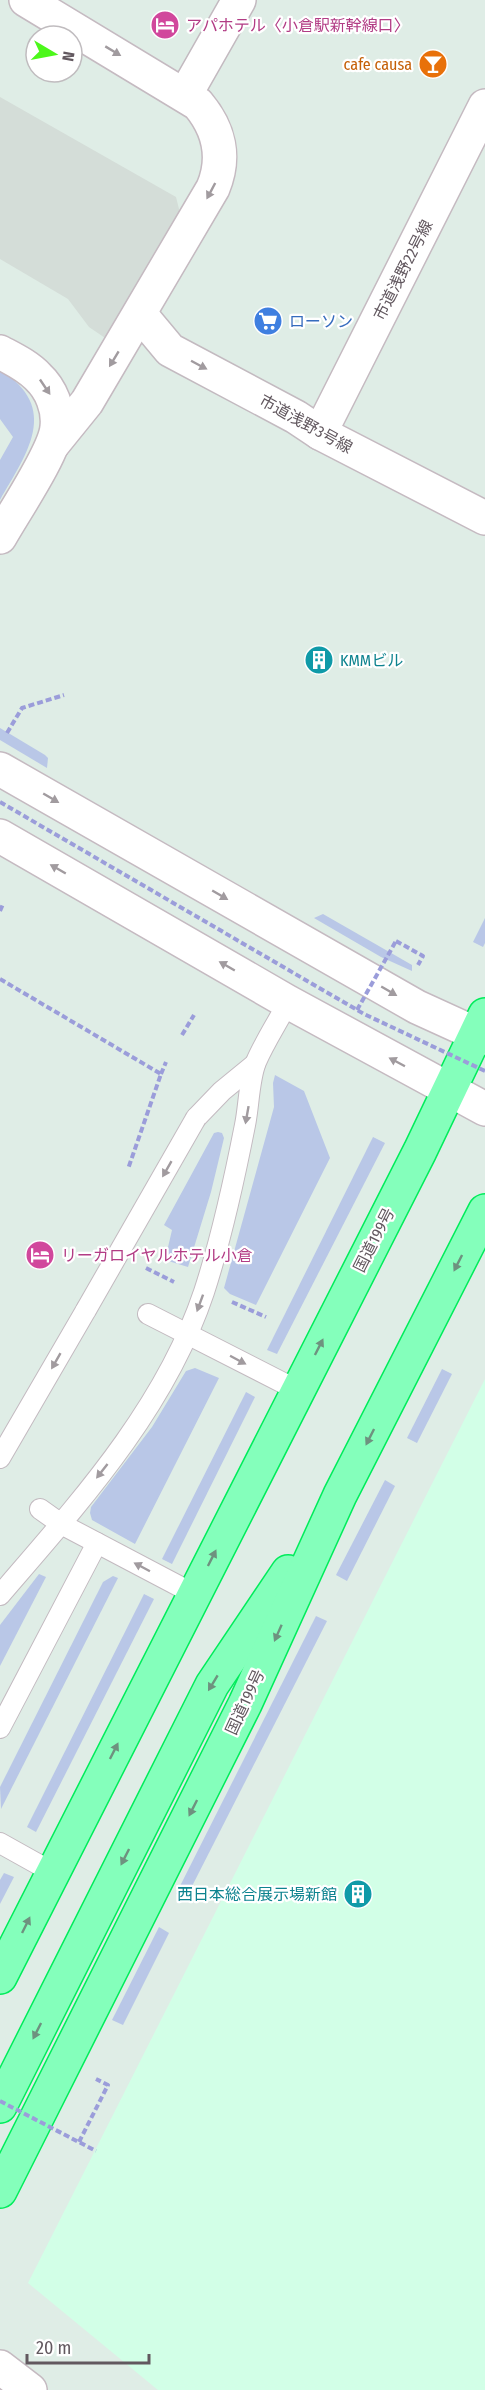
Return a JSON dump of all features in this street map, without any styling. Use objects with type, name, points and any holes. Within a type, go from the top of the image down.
[{"type":"highway","name":"国道199号","points":[[0,1977],[420,1151],[448,1090],[482,1029]]},
{"type":"highway","name":"国道199号","points":[[0,2191],[245,1704],[340,1496],[485,1211]]},
{"type":"highway","points":[[0,2104],[212,1685],[340,1496]]},
{"type":"street","points":[[0,537],[53,444],[87,402],[140,314],[213,188],[220,169],[219,143],[215,128],[198,104],[185,94],[26,0]]},
{"type":"street","points":[[185,94],[239,0]]},
{"type":"street","name":"市道浅野22号線","points":[[320,433],[485,106]]},
{"type":"street","name":"市道浅野3号線","points":[[140,314],[170,350],[296,417],[320,433],[485,518]]},
{"type":"street","points":[[0,352],[38,376],[50,391],[56,409],[58,426],[53,444]]},
{"type":"street","points":[[0,769],[417,1007],[482,1029]]},
{"type":"street","points":[[0,836],[288,1002],[485,1109]]},
{"type":"lane","points":[[0,1595],[61,1524],[138,1424],[164,1383],[188,1334],[204,1291],[232,1190],[255,1064],[288,1002]]},
{"type":"lane","points":[[0,1458],[196,1118],[222,1091],[255,1064]]},
{"type":"lane","points":[[148,1314],[297,1390]]},
{"type":"lane","points":[[40,1509],[97,1544],[194,1594]]},
{"type":"lane","points":[[0,1728],[97,1544]]},
{"type":"lane","points":[[0,1843],[52,1872]]},
{"type":"path","points":[[5,735],[22,708],[64,695]]},
{"type":"path","points":[[0,802],[357,1010],[485,1071]]},
{"type":"path","points":[[0,910],[3,904]]},
{"type":"path","points":[[357,1010],[396,941]]},
{"type":"path","points":[[0,979],[161,1074]]},
{"type":"path","points":[[182,1035],[194,1015]]},
{"type":"path","points":[[126,1175],[166,1062]]},
{"type":"path","points":[[140,1264],[168,1280],[183,1285]]},
{"type":"path","points":[[232,1302],[266,1317]]},
{"type":"path","points":[[0,2104],[96,2151]]},
{"type":"path","points":[[79,2142],[87,2125]]},
{"type":"shaded area","points":[[0,97],[176,197],[181,217],[111,342],[89,327],[68,299],[0,259]]},
{"type":"shaded area","points":[[0,370],[19,385],[30,400],[34,415],[33,432],[28,448],[0,500],[0,460],[13,437],[0,419]]},
{"type":"shaded area","points":[[0,728],[45,755],[48,758],[47,768],[0,740]]},
{"type":"shaded area","points":[[323,914],[412,965],[412,971],[381,957],[314,918]]},
{"type":"shaded area","points":[[485,918],[485,943],[483,947],[473,942]]},
{"type":"shaded area","points":[[275,1075],[304,1091],[330,1158],[256,1305],[230,1294],[224,1288],[274,1107]]},
{"type":"shaded area","points":[[214,1133],[222,1133],[224,1138],[211,1192],[188,1267],[165,1260],[172,1230],[164,1225]]},
{"type":"shaded area","points":[[373,1137],[385,1143],[277,1354],[267,1350]]},
{"type":"shaded area","points":[[195,1368],[219,1378],[135,1544],[92,1520],[91,1507],[152,1427],[186,1371]]},
{"type":"shaded area","points":[[442,1369],[452,1374],[417,1443],[407,1438]]},
{"type":"shaded area","name":"西日本総合展示場新館","points":[[485,1379],[485,2390],[158,2390],[28,2283]]},
{"type":"shaded area","points":[[246,1392],[255,1397],[172,1564],[162,1559]]},
{"type":"shaded area","points":[[385,1480],[395,1486],[347,1581],[336,1575]]},
{"type":"shaded area","points":[[39,1574],[46,1577],[0,1666],[0,1625]]},
{"type":"shaded area","points":[[113,1576],[118,1578],[1,1809],[0,1787],[103,1582]]},
{"type":"shaded area","points":[[144,1594],[154,1599],[36,1832],[27,1827]]},
{"type":"shaded area","points":[[316,1616],[327,1621],[186,1898],[176,1894]]},
{"type":"shaded area","points":[[4,1873],[14,1877],[0,1904],[0,1880]]},
{"type":"shaded area","points":[[159,1927],[169,1933],[123,2025],[112,2020]]},
{"type":"place","name":"アパホテル〈小倉駅新幹線口〉","points":[[165,25]]},
{"type":"place","name":"cafe causa","points":[[433,64]]},
{"type":"place","name":"ローソン","points":[[268,321]]},
{"type":"place","name":"KMMビル","points":[[319,660]]},
{"type":"place","name":"リーガロイヤルホテル小倉","points":[[40,1255]]},
{"type":"place","name":"西日本総合展示場新館","points":[[358,1894]]}]
